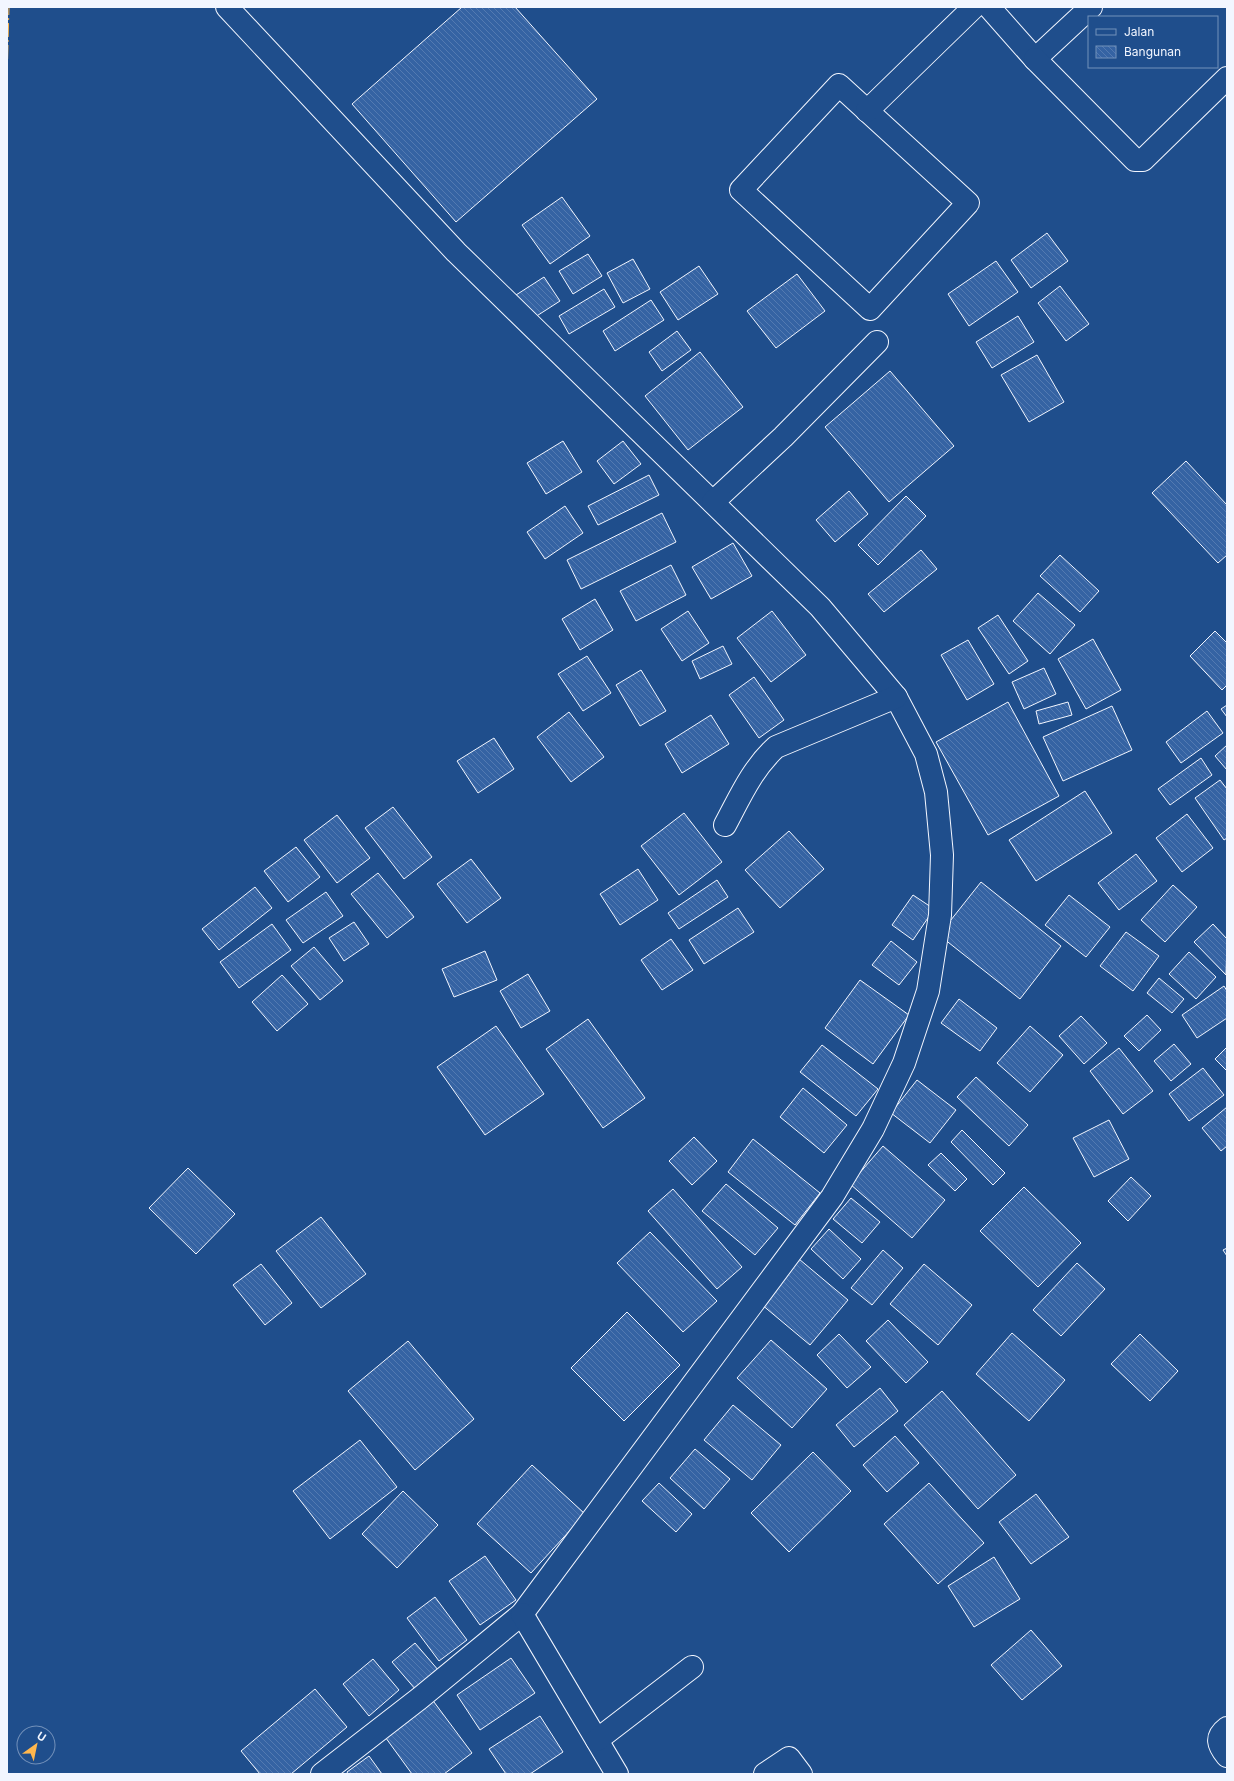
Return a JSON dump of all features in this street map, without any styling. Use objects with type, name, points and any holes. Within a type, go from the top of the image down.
[{"type":"street","points":[[227,7],[456,252],[820,607],[896,697],[926,754],[936,792],[942,855],[940,915],[928,991],[904,1063],[873,1129],[832,1197],[522,1614],[420,1698],[322,1774]]},
{"type":"street","points":[[867,111],[974,7]]},
{"type":"street","points":[[989,7],[1035,59],[1135,160],[1143,160],[1227,78]]},
{"type":"street","points":[[1035,59],[1091,7]]},
{"type":"street","points":[[839,85],[867,111],[968,203],[870,309],[741,190],[839,85]]},
{"type":"street","points":[[713,502],[783,438],[877,342]]},
{"type":"street","points":[[725,825],[752,774],[762,760],[776,747],[896,697]]},
{"type":"street","points":[[522,1614],[617,1774]]},
{"type":"street","points":[[597,1740],[692,1667]]},
{"type":"street","points":[[1227,1728],[1220,1734],[1218,1740],[1220,1747],[1227,1756]]},
{"type":"street","points":[[765,1774],[789,1758],[801,1774]]},
{"type":"building","points":[[462,7],[515,7],[597,99],[456,222],[352,104]]},
{"type":"building","points":[[562,197],[590,236],[550,264],[522,225]]},
{"type":"building","points":[[1047,233],[1068,261],[1031,288],[1011,260]]},
{"type":"building","points":[[588,254],[602,276],[573,294],[559,271]]},
{"type":"building","points":[[633,259],[650,289],[623,303],[607,273]]},
{"type":"building","points":[[996,261],[1018,292],[969,326],[948,294]]},
{"type":"building","points":[[699,266],[718,294],[678,320],[660,292]]},
{"type":"building","points":[[797,274],[825,311],[776,348],[747,311]]},
{"type":"building","points":[[544,277],[560,301],[532,319],[516,295]]},
{"type":"building","points":[[1060,286],[1089,324],[1066,341],[1038,303]]},
{"type":"building","points":[[604,289],[615,307],[569,334],[559,316]]},
{"type":"building","points":[[651,300],[664,320],[615,351],[603,331]]},
{"type":"building","points":[[1018,316],[1034,342],[992,368],[976,342]]},
{"type":"building","points":[[677,331],[691,350],[662,371],[649,352]]},
{"type":"building","points":[[700,352],[743,407],[688,450],[645,396]]},
{"type":"building","points":[[1037,355],[1064,402],[1029,422],[1001,375]]},
{"type":"building","points":[[890,371],[954,446],[889,502],[825,427]]},
{"type":"building","points":[[563,441],[582,472],[546,494],[527,463]]},
{"type":"building","points":[[623,441],[641,464],[614,484],[597,461]]},
{"type":"building","points":[[1186,461],[1227,505],[1227,555],[1218,563],[1152,493]]},
{"type":"building","points":[[649,475],[659,495],[598,525],[588,506]]},
{"type":"building","points":[[849,491],[868,514],[835,542],[816,520]]},
{"type":"building","points":[[906,496],[926,516],[878,565],[858,545]]},
{"type":"building","points":[[565,506],[583,533],[545,559],[527,532]]},
{"type":"building","points":[[662,513],[676,542],[581,589],[567,560]]},
{"type":"building","points":[[733,543],[752,576],[711,599],[692,567]]},
{"type":"building","points":[[921,550],[937,569],[884,612],[868,594]]},
{"type":"building","points":[[1060,555],[1099,591],[1080,612],[1040,576]]},
{"type":"building","points":[[671,565],[686,595],[636,621],[620,591]]},
{"type":"building","points":[[1038,593],[1075,625],[1050,654],[1013,621]]},
{"type":"building","points":[[595,599],[613,630],[580,650],[562,619]]},
{"type":"building","points":[[688,611],[709,643],[682,661],[661,629]]},
{"type":"building","points":[[772,611],[806,655],[771,682],[737,638]]},
{"type":"building","points":[[998,615],[1028,661],[1009,674],[978,628]]},
{"type":"building","points":[[1215,631],[1227,643],[1227,685],[1222,690],[1190,656]]},
{"type":"building","points":[[1093,639],[1121,690],[1086,709],[1058,659]]},
{"type":"building","points":[[968,640],[994,684],[967,700],[941,655]]},
{"type":"building","points":[[723,646],[732,664],[700,679],[692,661]]},
{"type":"building","points":[[587,656],[611,693],[583,711],[558,674]]},
{"type":"building","points":[[1044,668],[1056,694],[1024,709],[1012,682]]},
{"type":"building","points":[[641,670],[666,711],[640,726],[616,685]]},
{"type":"building","points":[[754,677],[784,720],[759,738],[729,695]]},
{"type":"building","points":[[1008,702],[1059,796],[988,835],[936,742]]},
{"type":"building","points":[[1068,702],[1072,715],[1039,724],[1036,711]]},
{"type":"building","points":[[1227,705],[1227,717],[1221,709]]},
{"type":"building","points":[[1112,706],[1132,750],[1063,781],[1043,737]]},
{"type":"building","points":[[1207,711],[1223,733],[1181,763],[1166,742]]},
{"type":"building","points":[[569,712],[604,757],[571,782],[537,737]]},
{"type":"building","points":[[711,715],[729,744],[682,773],[665,744]]},
{"type":"building","points":[[494,738],[514,769],[478,793],[457,761]]},
{"type":"building","points":[[1227,745],[1227,770],[1215,756]]},
{"type":"building","points":[[1201,758],[1212,775],[1170,805],[1158,789]]},
{"type":"building","points":[[1220,780],[1227,789],[1227,838],[1224,840],[1195,798]]},
{"type":"building","points":[[1085,791],[1112,833],[1036,881],[1009,840]]},
{"type":"building","points":[[393,807],[432,857],[404,879],[365,828]]},
{"type":"building","points":[[684,813],[722,862],[679,895],[641,846]]},
{"type":"building","points":[[1187,814],[1213,848],[1182,872],[1156,838]]},
{"type":"building","points":[[337,815],[370,858],[337,883],[304,840]]},
{"type":"building","points":[[789,831],[824,869],[780,908],[745,870]]},
{"type":"building","points":[[296,847],[320,877],[288,902],[264,871]]},
{"type":"building","points":[[1136,854],[1157,881],[1119,910],[1098,883]]},
{"type":"building","points":[[471,859],[501,898],[467,923],[437,884]]},
{"type":"building","points":[[638,869],[658,900],[620,925],[600,894]]},
{"type":"building","points":[[378,873],[414,917],[387,938],[351,894]]},
{"type":"building","points":[[717,880],[728,897],[679,929],[668,913]]},
{"type":"building","points":[[981,882],[1061,946],[1020,999],[939,935]]},
{"type":"building","points":[[1173,885],[1197,907],[1165,942],[1141,920]]},
{"type":"building","points":[[255,887],[272,908],[219,950],[202,929]]},
{"type":"building","points":[[326,892],[343,916],[303,943],[286,920]]},
{"type":"building","points":[[913,895],[934,909],[913,940],[892,925]]},
{"type":"building","points":[[1069,895],[1110,927],[1086,957],[1045,925]]},
{"type":"building","points":[[738,908],[754,932],[704,964],[689,940]]},
{"type":"building","points":[[354,922],[369,944],[344,961],[329,938]]},
{"type":"building","points":[[272,924],[291,950],[239,988],[220,962]]},
{"type":"building","points":[[1213,924],[1227,939],[1226,975],[1194,942]]},
{"type":"building","points":[[1126,932],[1159,956],[1133,991],[1100,966]]},
{"type":"building","points":[[671,939],[693,970],[662,990],[641,960]]},
{"type":"building","points":[[891,941],[917,962],[899,985],[872,965]]},
{"type":"building","points":[[314,947],[343,981],[320,1000],[291,966]]},
{"type":"building","points":[[485,951],[497,980],[454,997],[442,969]]},
{"type":"building","points":[[1189,952],[1216,977],[1196,999],[1169,974]]},
{"type":"building","points":[[528,974],[550,1011],[521,1028],[500,991]]},
{"type":"building","points":[[282,975],[308,1004],[277,1031],[252,1002]]},
{"type":"building","points":[[1159,978],[1184,999],[1172,1013],[1147,993]]},
{"type":"building","points":[[860,980],[909,1015],[873,1064],[825,1028]]},
{"type":"building","points":[[1224,986],[1227,991],[1227,1018],[1197,1038],[1182,1015]]},
{"type":"building","points":[[959,999],[997,1028],[980,1051],[941,1023]]},
{"type":"building","points":[[1147,1015],[1161,1030],[1139,1051],[1124,1036]]},
{"type":"building","points":[[1081,1016],[1107,1043],[1084,1064],[1059,1036]]},
{"type":"building","points":[[588,1019],[645,1098],[603,1128],[546,1049]]},
{"type":"building","points":[[496,1026],[544,1094],[485,1135],[437,1067]]},
{"type":"building","points":[[1030,1026],[1063,1055],[1030,1092],[997,1063]]},
{"type":"building","points":[[1174,1044],[1191,1064],[1171,1081],[1154,1061]]},
{"type":"building","points":[[822,1045],[878,1089],[856,1116],[800,1072]]},
{"type":"building","points":[[1227,1047],[1227,1071],[1215,1059]]},
{"type":"building","points":[[1119,1048],[1153,1091],[1123,1114],[1090,1071]]},
{"type":"building","points":[[1203,1068],[1224,1095],[1189,1121],[1169,1094]]},
{"type":"building","points":[[976,1077],[1028,1125],[1009,1146],[957,1097]]},
{"type":"building","points":[[917,1080],[956,1110],[930,1143],[891,1113]]},
{"type":"building","points":[[803,1088],[847,1125],[824,1153],[780,1117]]},
{"type":"building","points":[[1227,1107],[1227,1146],[1221,1151],[1202,1128]]},
{"type":"building","points":[[1109,1120],[1129,1159],[1094,1177],[1073,1138]]},
{"type":"building","points":[[962,1130],[1005,1173],[993,1185],[951,1142]]},
{"type":"building","points":[[694,1137],[717,1161],[692,1185],[669,1161]]},
{"type":"building","points":[[753,1139],[820,1193],[795,1225],[728,1172]]},
{"type":"building","points":[[883,1146],[945,1200],[912,1238],[850,1184]]},
{"type":"building","points":[[941,1153],[967,1179],[955,1191],[928,1165]]},
{"type":"building","points":[[188,1168],[235,1214],[196,1254],[149,1208]]},
{"type":"building","points":[[1131,1177],[1151,1196],[1128,1221],[1108,1201]]},
{"type":"building","points":[[726,1184],[778,1228],[755,1255],[702,1211]]},
{"type":"building","points":[[1024,1187],[1081,1243],[1038,1287],[980,1231]]},
{"type":"building","points":[[673,1189],[742,1267],[717,1289],[648,1211]]},
{"type":"building","points":[[851,1198],[880,1222],[862,1243],[833,1219]]},
{"type":"building","points":[[321,1217],[366,1274],[321,1308],[276,1251]]},
{"type":"building","points":[[829,1229],[861,1259],[843,1279],[811,1249]]},
{"type":"building","points":[[650,1232],[717,1301],[683,1332],[617,1263]]},
{"type":"building","points":[[1227,1248],[1227,1256],[1223,1250]]},
{"type":"building","points":[[883,1250],[903,1268],[872,1305],[851,1288]]},
{"type":"building","points":[[799,1259],[848,1300],[810,1345],[761,1304]]},
{"type":"building","points":[[1077,1263],[1105,1289],[1061,1336],[1033,1310]]},
{"type":"building","points":[[261,1264],[292,1303],[265,1325],[233,1285]]},
{"type":"building","points":[[924,1264],[972,1305],[938,1345],[890,1304]]},
{"type":"building","points":[[627,1312],[680,1365],[624,1421],[571,1368]]},
{"type":"building","points":[[888,1320],[928,1362],[906,1383],[866,1341]]},
{"type":"building","points":[[1012,1333],[1065,1380],[1029,1421],[976,1374]]},
{"type":"building","points":[[839,1334],[871,1367],[847,1388],[817,1355]]},
{"type":"building","points":[[1140,1334],[1178,1371],[1150,1401],[1111,1364]]},
{"type":"building","points":[[771,1340],[827,1389],[792,1428],[737,1378]]},
{"type":"building","points":[[408,1341],[474,1419],[415,1470],[348,1391]]},
{"type":"building","points":[[880,1388],[898,1411],[854,1447],[836,1425]]},
{"type":"building","points":[[942,1391],[1016,1475],[978,1509],[904,1425]]},
{"type":"building","points":[[733,1405],[781,1445],[752,1480],[704,1440]]},
{"type":"building","points":[[895,1436],[919,1463],[887,1492],[863,1465]]},
{"type":"building","points":[[360,1440],[397,1487],[330,1539],[293,1491]]},
{"type":"building","points":[[695,1449],[730,1479],[704,1509],[670,1478]]},
{"type":"building","points":[[813,1452],[851,1491],[789,1552],[751,1513]]},
{"type":"building","points":[[532,1465],[585,1514],[531,1573],[477,1524]]},
{"type":"building","points":[[659,1483],[692,1514],[676,1532],[642,1501]]},
{"type":"building","points":[[929,1483],[984,1543],[938,1584],[884,1524]]},
{"type":"building","points":[[403,1491],[438,1525],[397,1568],[362,1534]]},
{"type":"building","points":[[1036,1494],[1069,1537],[1031,1564],[999,1522]]},
{"type":"building","points":[[485,1556],[516,1600],[480,1625],[449,1581]]},
{"type":"building","points":[[994,1557],[1020,1599],[974,1627],[948,1586]]},
{"type":"building","points":[[435,1597],[467,1640],[439,1661],[407,1618]]},
{"type":"building","points":[[1031,1630],[1062,1666],[1022,1700],[991,1665]]},
{"type":"building","points":[[415,1643],[439,1671],[416,1690],[392,1662]]},
{"type":"building","points":[[511,1658],[535,1693],[480,1730],[457,1695]]},
{"type":"building","points":[[373,1659],[399,1690],[369,1716],[343,1684]]},
{"type":"building","points":[[315,1689],[347,1727],[291,1774],[260,1774],[241,1751]]},
{"type":"building","points":[[431,1698],[472,1753],[444,1774],[412,1774],[383,1734]]},
{"type":"building","points":[[540,1716],[563,1752],[530,1774],[506,1774],[489,1749]]},
{"type":"building","points":[[369,1756],[382,1774],[348,1774],[347,1772]]},
{"type":"power","points":[[7,81],[9,7]]}]
